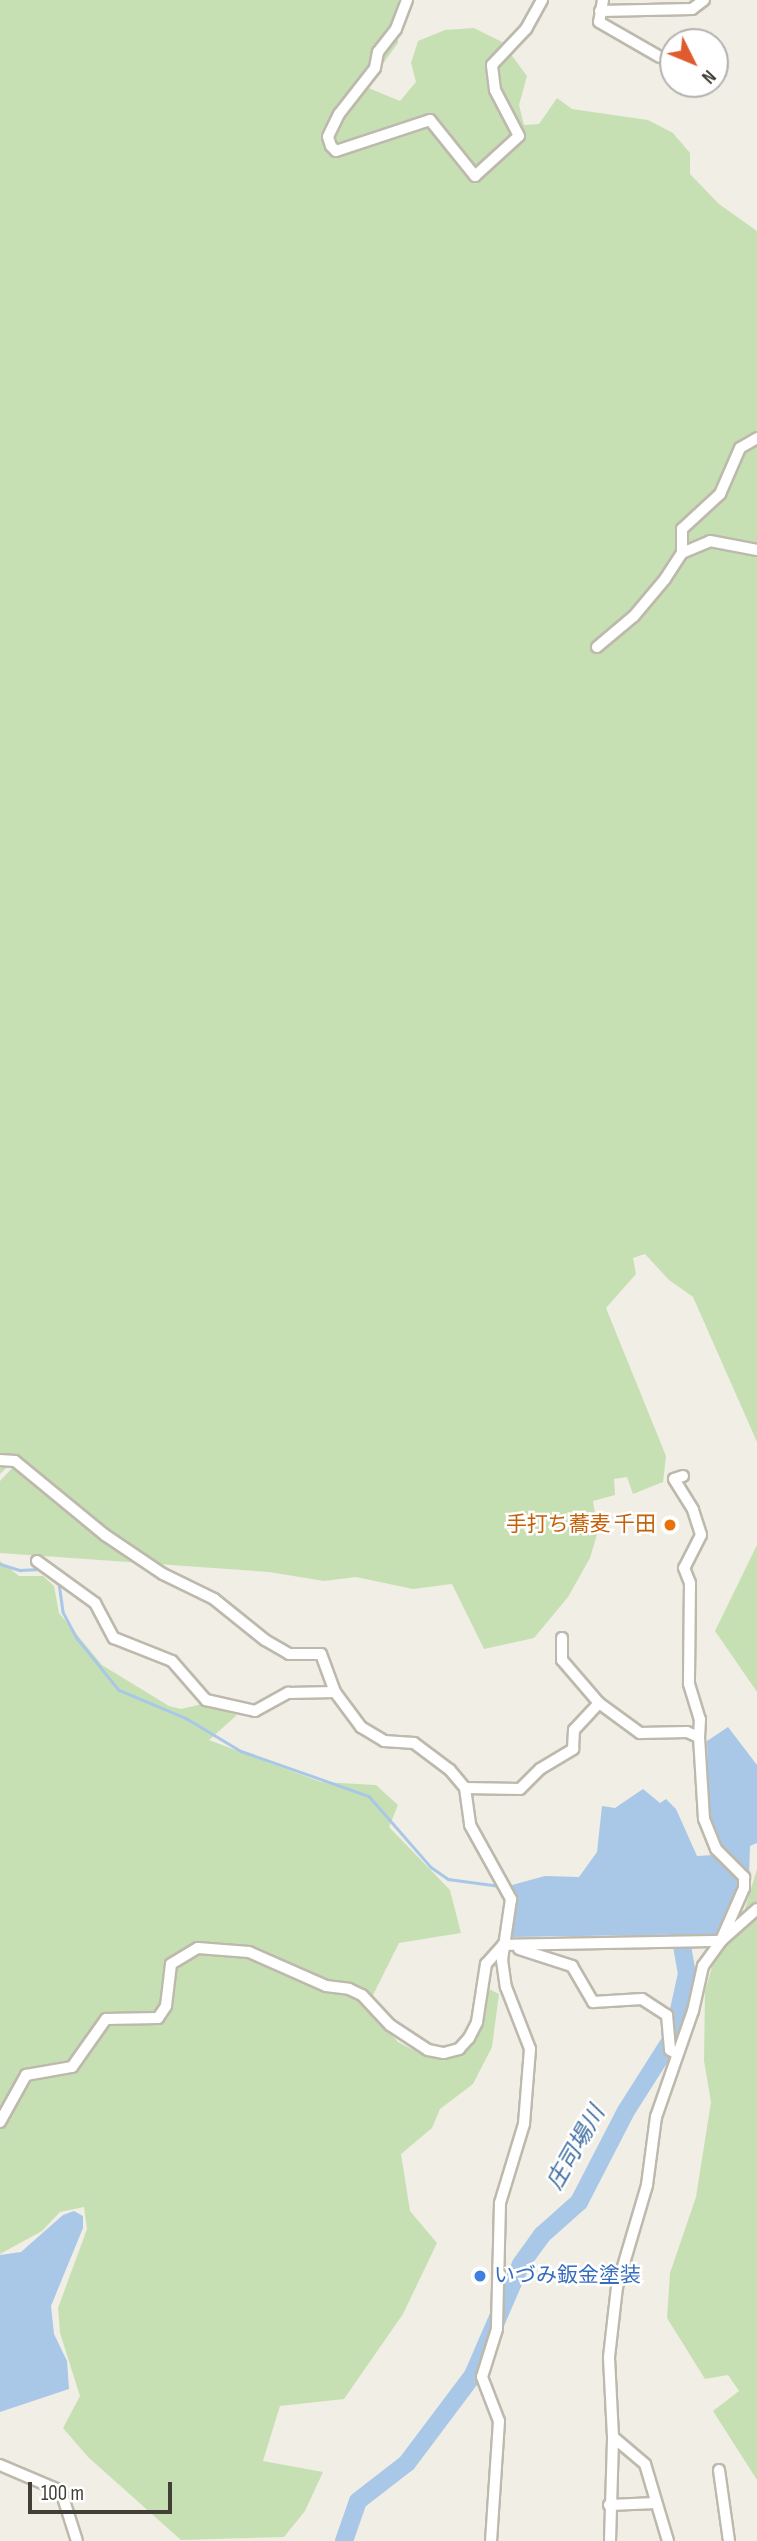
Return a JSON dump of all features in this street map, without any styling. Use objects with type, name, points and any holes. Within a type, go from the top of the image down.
[{"type":"street","points":[[407,0],[396,29],[378,52],[375,68],[339,114],[328,136],[331,146],[337,151],[430,120],[475,176],[519,136],[495,90],[492,65],[526,29],[542,0]]},
{"type":"street","points":[[589,0],[601,6],[692,9],[704,0]]},
{"type":"street","points":[[601,6],[599,22],[659,56]]},
{"type":"street","points":[[682,553],[682,529],[720,494],[740,449],[748,439],[757,438]]},
{"type":"street","points":[[597,647],[634,616],[682,553],[710,541],[757,550]]},
{"type":"street","points":[[0,1460],[15,1461],[105,1535],[163,1574],[215,1599],[265,1640],[289,1654],[321,1654],[335,1692],[368,1733],[384,1741],[414,1743],[465,1788],[520,1789],[540,1769],[573,1749],[574,1730],[598,1703]]},
{"type":"street","points":[[610,2541],[613,2437],[609,2357],[617,2287],[647,2185],[656,2117],[693,2011],[703,1966],[721,1941],[744,1888],[744,1877],[716,1850],[704,1819],[700,1719],[689,1684],[690,1583],[684,1568],[701,1535],[693,1510],[674,1479],[683,1476]]},
{"type":"street","points":[[37,1561],[95,1603],[114,1638],[172,1661],[206,1700],[255,1712],[288,1693],[335,1692]]},
{"type":"street","points":[[562,1638],[562,1660],[598,1703],[640,1733],[687,1732],[699,1737]]},
{"type":"street","points":[[465,1788],[470,1825],[506,1886],[511,1908],[503,1945],[506,1987],[530,2049],[524,2124],[500,2203],[497,2329],[482,2378],[499,2421],[491,2541]]},
{"type":"street","points":[[0,2122],[26,2075],[72,2067],[106,2019],[158,2018],[166,2006],[171,1964],[198,1948],[249,1952],[316,1982],[349,1989],[362,1995],[390,2025],[428,2050],[444,2053],[459,2049],[469,2038],[477,2022],[486,1964],[503,1945],[721,1941],[757,1909]]},
{"type":"street","points":[[503,1945],[566,1962],[578,1973],[593,2002],[642,1999],[667,2015],[670,2050],[677,2054]]},
{"type":"street","points":[[613,2437],[645,2464],[668,2541]]},
{"type":"street","points":[[0,2465],[61,2491],[77,2541]]},
{"type":"street","points":[[719,2470],[729,2541]]},
{"type":"street","points":[[609,2505],[656,2503]]},
{"type":"green space","points":[[0,0],[398,0],[398,43],[366,87],[400,101],[416,82],[411,63],[418,41],[445,30],[474,28],[502,42],[527,76],[519,105],[524,125],[539,124],[557,98],[572,109],[648,120],[673,133],[690,153],[690,174],[719,204],[757,231],[757,1442],[693,1297],[669,1280],[645,1254],[633,1258],[636,1274],[606,1308],[666,1456],[663,1482],[633,1494],[627,1477],[614,1479],[615,1495],[593,1501],[598,1531],[590,1558],[568,1597],[534,1638],[484,1649],[452,1584],[413,1589],[356,1577],[324,1581],[269,1572],[0,1553],[0,1481],[15,1465],[12,1462],[0,1474]]},
{"type":"green space","points":[[757,1545],[757,1692],[715,1631]]},
{"type":"green space","points":[[0,1561],[19,1576],[43,1576],[54,1586],[59,1613],[102,1665],[169,1706],[181,1709],[202,1704],[237,1715],[209,1740],[321,1782],[376,1785],[398,1805],[389,1827],[450,1890],[461,1933],[399,1943],[371,1999],[374,2015],[398,2042],[427,2057],[445,2059],[463,2053],[480,2026],[489,1989],[499,1994],[492,2047],[473,2084],[440,2109],[432,2128],[401,2154],[410,2211],[437,2243],[403,2314],[344,2399],[280,2406],[263,2461],[323,2472],[305,2511],[284,2537],[181,2540],[88,2457],[63,2428],[80,2396],[60,2333],[58,2308],[87,2229],[84,2207],[60,2212],[42,2231],[0,2254]]},
{"type":"green space","points":[[757,1869],[757,2480],[713,2411],[739,2391],[728,2375],[705,2379],[667,2318],[670,2273],[696,2197],[711,2102],[704,2061],[705,1991],[714,1960],[737,1935]]},
{"type":"water","points":[[728,1727],[757,1765],[757,1843],[750,1846],[749,1878],[718,1846],[709,1817],[707,1741]]},
{"type":"water","points":[[643,1789],[660,1803],[666,1799],[676,1809],[697,1856],[713,1855],[741,1880],[717,1934],[511,1937],[517,1903],[512,1885],[545,1876],[579,1877],[597,1852],[602,1806],[615,1808]]},
{"type":"water","points":[[74,2211],[83,2216],[83,2228],[51,2306],[54,2334],[67,2361],[69,2389],[0,2412],[0,2255],[21,2252],[63,2215]]},
{"type":"waterway","points":[[0,1564],[20,1570],[40,1569]]},
{"type":"waterway","points":[[59,1583],[63,1612],[77,1638],[119,1690],[186,1718],[241,1751],[369,1796],[431,1867],[448,1879],[500,1886]]},
{"type":"waterway","name":"庄司場川","points":[[344,2541],[358,2501],[407,2463],[473,2375],[521,2264],[542,2235],[579,2202],[626,2111],[673,2037],[687,1974],[676,1912]]},
{"type":"place","name":"手打ち蕎麦 千田","points":[[670,1525]]},
{"type":"place","name":"いづみ鈑金塗装","points":[[480,2276]]}]
